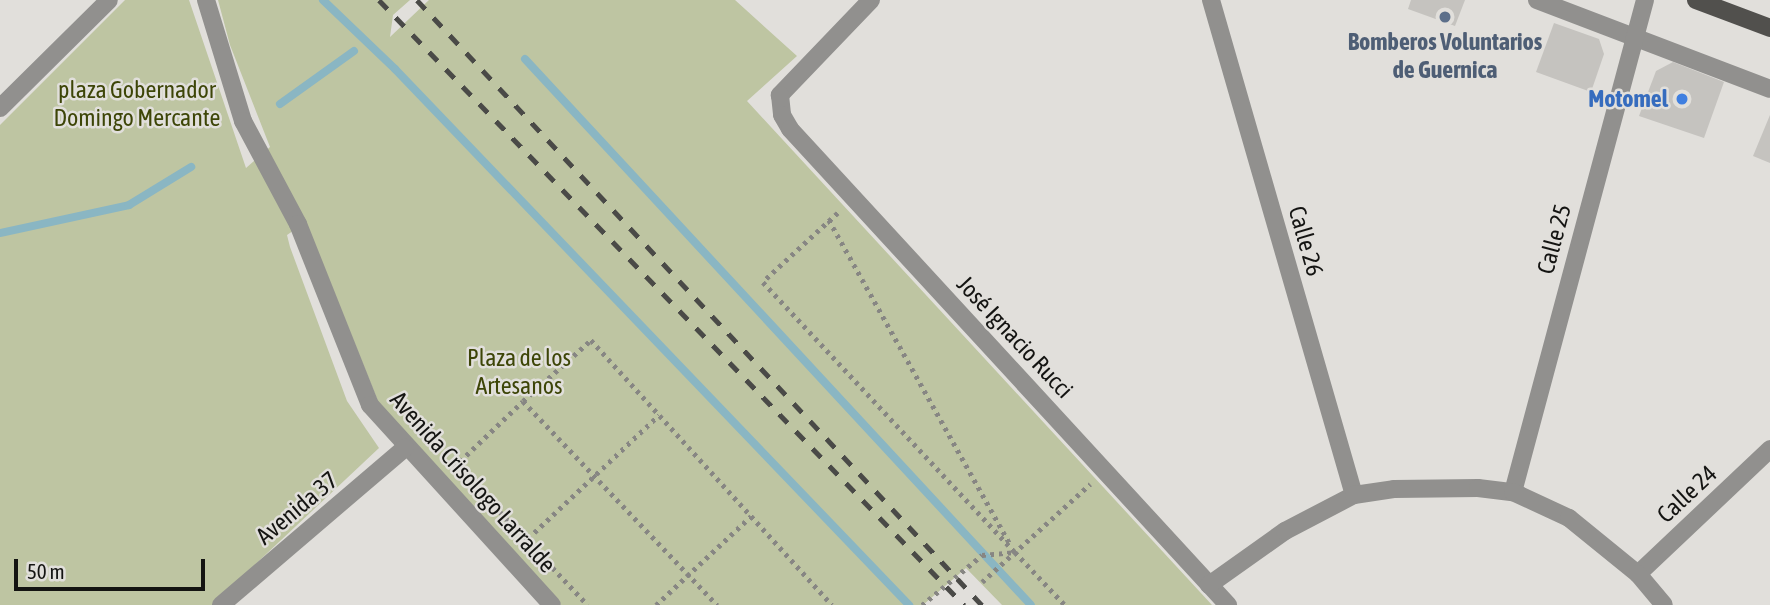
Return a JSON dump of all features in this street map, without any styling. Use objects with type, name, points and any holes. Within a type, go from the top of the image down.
[{"type":"main road","points":[[1696,0],[1770,28]]},
{"type":"street","points":[[0,108],[109,0]]},
{"type":"street","name":"Avenida Crisologo Larralde","points":[[206,0],[243,121],[298,224],[360,387],[405,448],[551,605]]},
{"type":"street","name":"José Ignacio Rucci","points":[[871,0],[780,94],[782,115],[790,129],[1228,605]]},
{"type":"street","name":"Calle 26","points":[[1211,0],[1354,495]]},
{"type":"street","points":[[1537,0],[1770,89]]},
{"type":"street","name":"Calle 25","points":[[1513,492],[1632,36],[1645,0]]},
{"type":"street","name":"Avenida 37","points":[[221,605],[405,448]]},
{"type":"street","name":"Calle 24","points":[[1638,574],[1770,449]]},
{"type":"street","points":[[1209,586],[1285,531],[1354,495],[1442,487],[1513,492],[1569,518],[1638,574],[1664,605]]},
{"type":"path","points":[[847,222],[837,212],[763,282],[1065,605]]},
{"type":"path","points":[[829,220],[1015,552]]},
{"type":"path","points":[[449,471],[591,340],[832,605]]},
{"type":"path","points":[[523,401],[717,605]]},
{"type":"path","points":[[512,553],[659,415]]},
{"type":"path","points":[[456,464],[588,605]]},
{"type":"path","points":[[982,582],[1104,471]]},
{"type":"path","points":[[1080,474],[1098,494]]},
{"type":"path","points":[[656,605],[751,516]]},
{"type":"path","points":[[922,605],[982,555],[1015,552]]},
{"type":"green space","points":[[125,0],[189,0],[246,168],[270,147],[230,45],[218,0],[410,0],[393,15],[390,37],[429,0],[735,0],[797,56],[747,101],[1212,605],[1002,605],[966,568],[923,605],[561,605],[383,414],[306,222],[287,235],[290,247],[347,401],[379,448],[212,605],[0,605],[0,125]]},
{"type":"building","name":"Bomberos Voluntarios de Guernica","points":[[1411,0],[1465,0],[1455,26],[1408,9]]},
{"type":"building","points":[[1554,23],[1599,39],[1604,54],[1591,92],[1536,72]]},
{"type":"building","name":"Motomel","points":[[1673,62],[1724,82],[1704,138],[1639,116],[1656,71]]},
{"type":"building","points":[[1770,115],[1770,163],[1753,156]]},
{"type":"waterway","points":[[323,0],[395,69],[909,605]]},
{"type":"waterway","points":[[280,104],[354,51]]},
{"type":"waterway","points":[[525,59],[1031,605]]},
{"type":"waterway","points":[[0,233],[129,205],[191,167]]},
{"type":"railway","points":[[379,0],[964,605]]},
{"type":"railway","points":[[417,0],[982,605]]},
{"type":"place","name":"Bomberos Voluntarios de Guernica","points":[[1445,17]]},
{"type":"place","name":"Motomel","points":[[1682,99]]},
{"type":"park label","name":"plaza Gobernador Domingo Mercante","points":[[137,104]]},
{"type":"park label","name":"Plaza de los Artesanos","points":[[519,372]]}]
